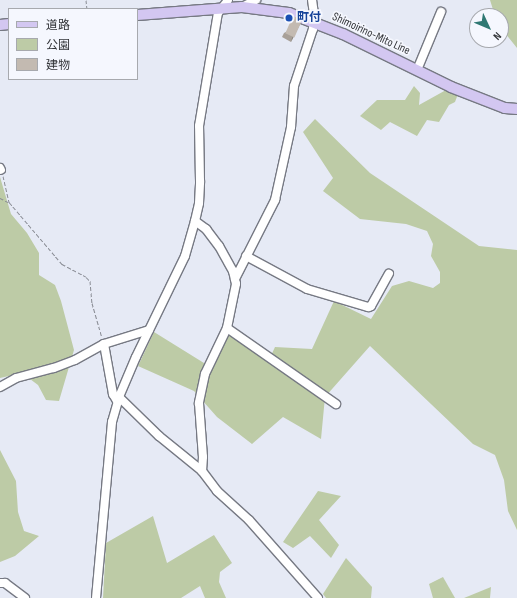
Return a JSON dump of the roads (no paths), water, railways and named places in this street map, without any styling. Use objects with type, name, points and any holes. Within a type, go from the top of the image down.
[{"type":"main road","name":"Shimoirino-Mito Line","points":[[138,15],[175,13],[225,4],[289,13],[343,34],[416,70],[505,108],[517,109]]},
{"type":"street","points":[[242,7],[256,0]]},
{"type":"street","points":[[235,279],[275,200],[291,127],[294,86],[313,29],[314,6],[312,0]]},
{"type":"street","points":[[96,598],[112,422],[118,399],[149,330],[185,256],[195,220],[199,203],[200,181],[199,126],[218,13],[225,4]]},
{"type":"street","points":[[416,70],[441,12]]},
{"type":"street","points":[[195,220],[206,229],[219,246],[235,279],[236,291],[227,328],[205,374],[199,403],[203,457],[202,471]]},
{"type":"street","points":[[246,256],[307,289],[368,307],[371,306],[389,274]]},
{"type":"street","points":[[227,328],[336,404]]},
{"type":"street","points":[[0,387],[16,378],[54,368],[75,360],[104,344],[149,330]]},
{"type":"street","points":[[104,344],[113,394],[173,448],[202,471],[217,491],[249,520],[318,598]]},
{"type":"street","points":[[0,583],[6,583],[25,598]]},
{"type":"place","name":"町付","points":[[289,18]]}]
